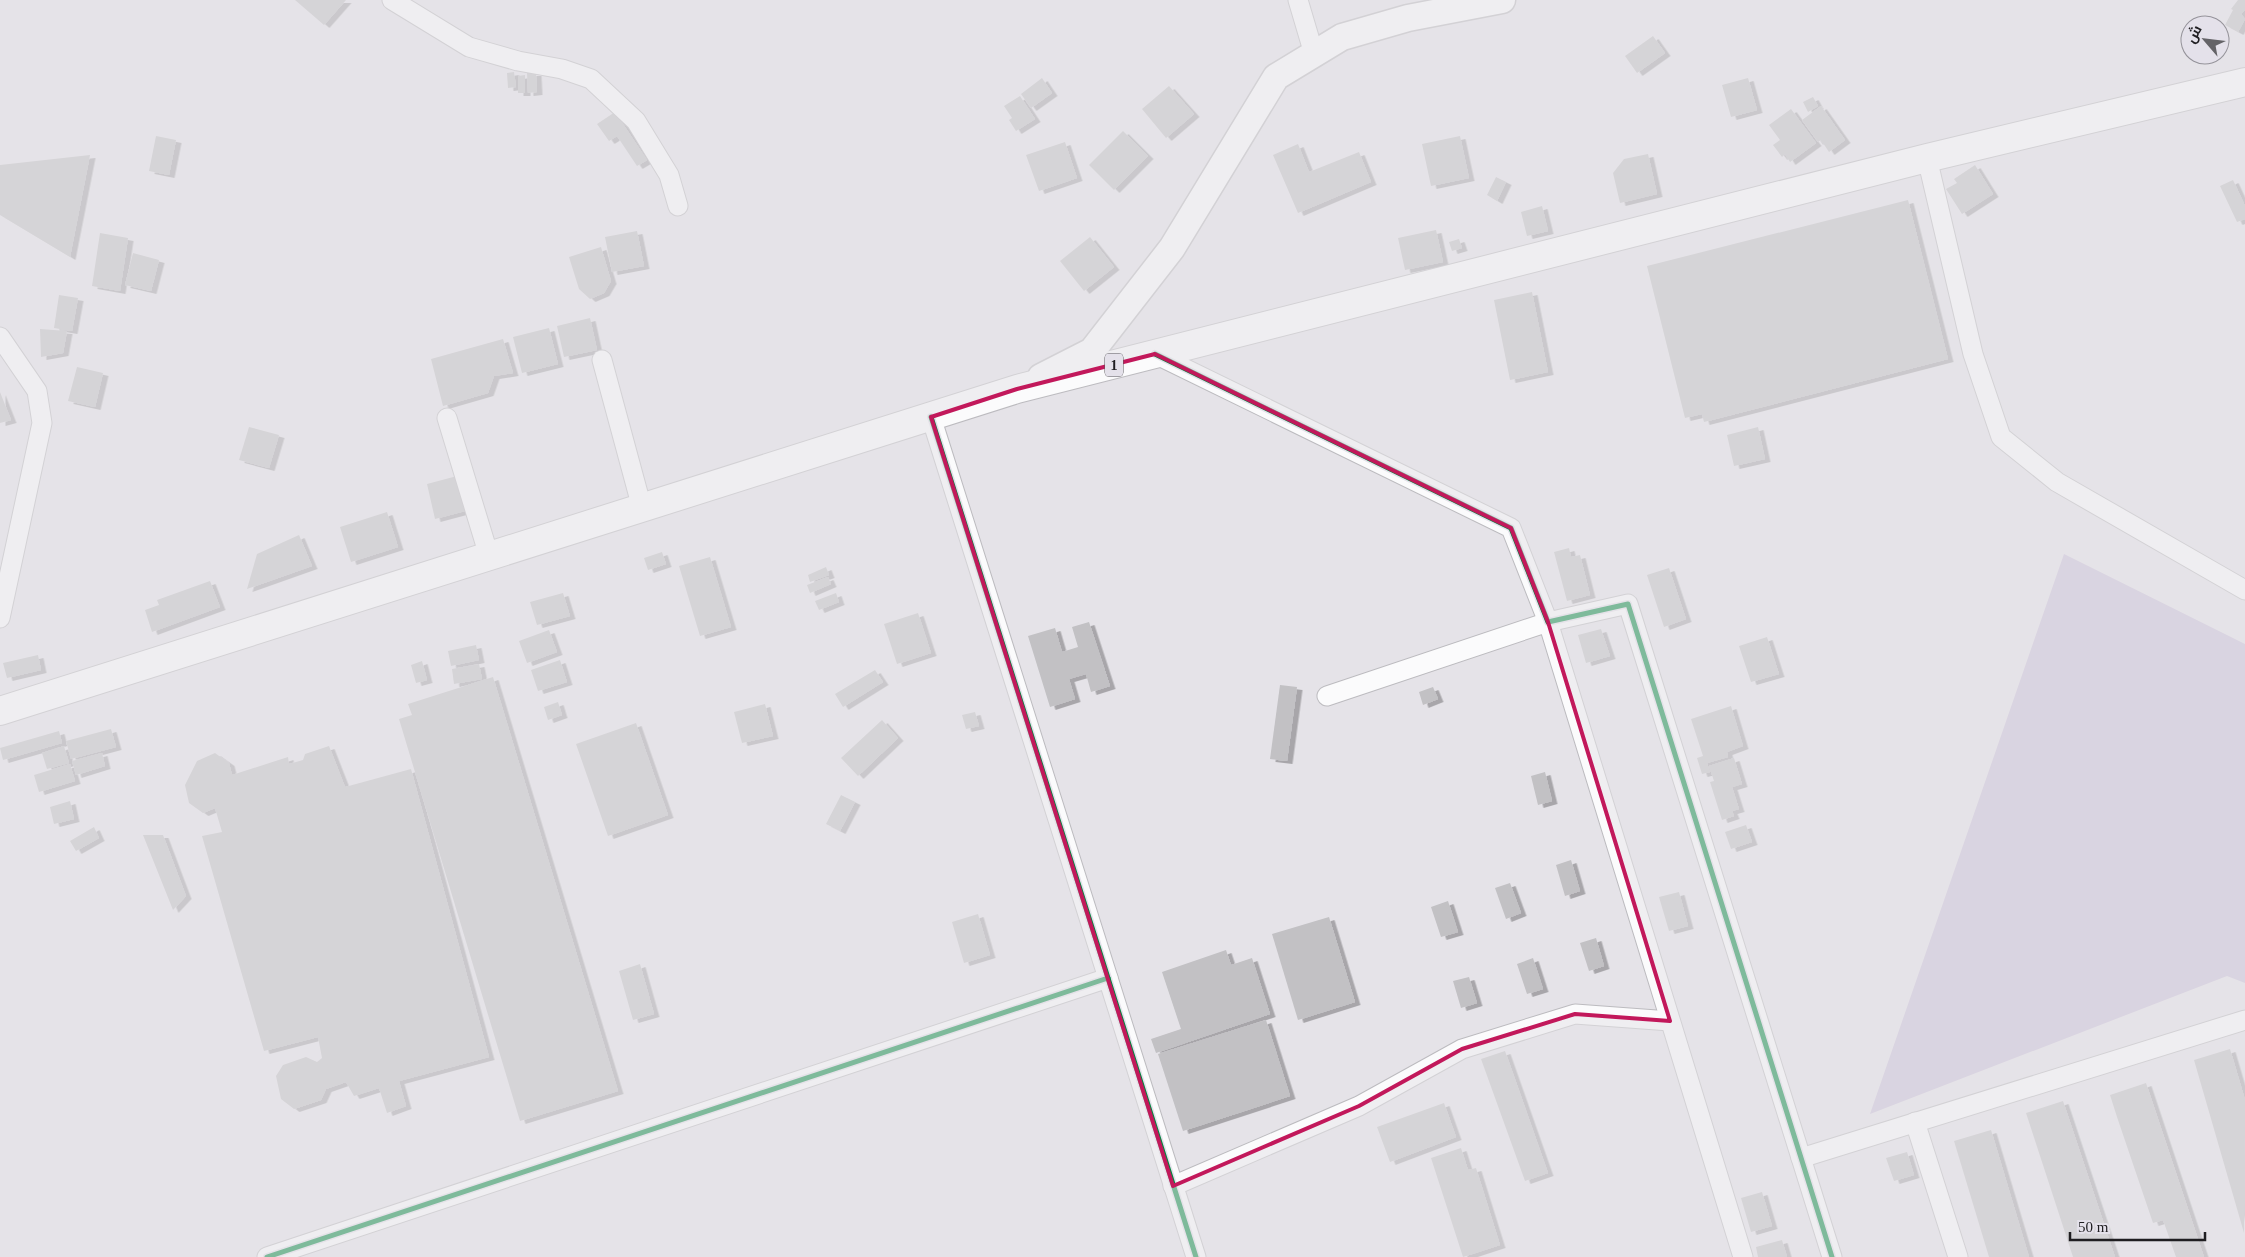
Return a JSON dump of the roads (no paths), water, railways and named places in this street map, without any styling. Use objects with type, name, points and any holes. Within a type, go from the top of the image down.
[{"type":"main road","name":"1","points":[[0,711],[1017,389],[1927,158],[2245,82]]},
{"type":"street","points":[[392,0],[470,47],[518,61],[562,69],[591,79],[636,121],[669,175],[678,206]]},
{"type":"street","points":[[1298,0],[1314,54]]},
{"type":"street","points":[[1017,389],[1092,351],[1172,248],[1276,77],[1342,37],[1408,18],[1502,0]]},
{"type":"street","points":[[1927,158],[1973,354],[2001,438],[2057,482],[2245,590]]},
{"type":"street","points":[[0,337],[37,391],[42,423],[0,618]]},
{"type":"street","points":[[1155,354],[1511,528],[1548,622],[1743,1257]]},
{"type":"street","points":[[602,360],[642,508]]},
{"type":"street","points":[[931,417],[1195,1256]]},
{"type":"street","points":[[447,418],[489,556]]},
{"type":"street","points":[[1328,696],[1548,622],[1628,604],[1832,1257]]},
{"type":"street","points":[[267,1257],[1108,978]]},
{"type":"street","points":[[1173,1186],[1358,1106],[1462,1049],[1575,1014],[1670,1021]]},
{"type":"street","points":[[1801,1158],[2245,1020]]},
{"type":"street","points":[[1915,1122],[1958,1257]]}]
